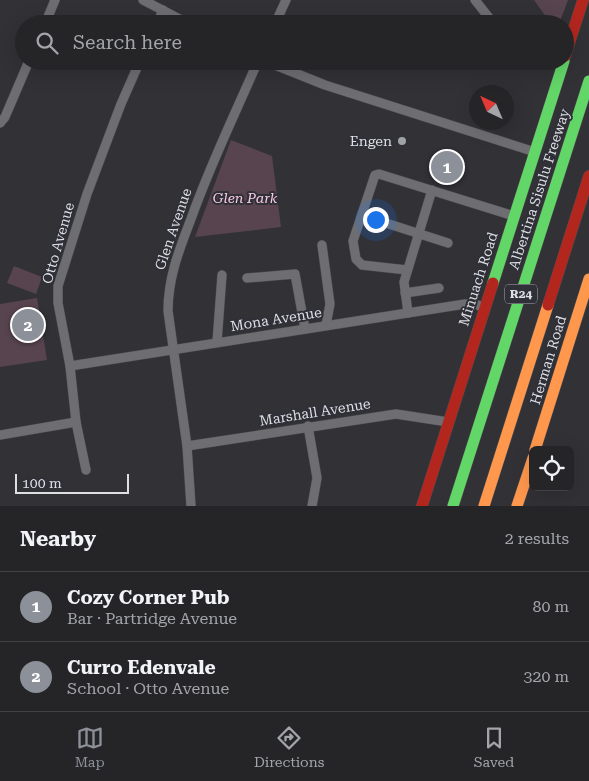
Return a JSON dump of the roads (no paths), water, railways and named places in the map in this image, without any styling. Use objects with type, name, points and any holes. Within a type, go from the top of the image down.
[{"type":"main road","name":"Minuach Road","points":[[574,28],[583,0]]},
{"type":"main road","name":"Minuach Road","points":[[422,506],[561,70]]},
{"type":"main road","name":"Albertina Sisulu Freeway","points":[[453,506],[589,81]]},
{"type":"main road","name":"R24","points":[[484,506],[589,176]]},
{"type":"main road","name":"Herman Road","points":[[536,446],[589,279]]},
{"type":"main road","points":[[516,506],[529,469]]},
{"type":"street","points":[[49,15],[55,0]]},
{"type":"street","points":[[142,0],[172,15]]},
{"type":"street","points":[[279,15],[286,0]]},
{"type":"street","points":[[475,0],[487,15]]},
{"type":"street","points":[[161,15],[163,10]]},
{"type":"street","points":[[0,123],[5,117],[25,70]]},
{"type":"street","name":"Otto Avenue","points":[[86,470],[76,422],[70,366],[58,303],[60,280],[87,194],[136,70]]},
{"type":"street","name":"Glen Avenue","points":[[191,506],[187,446],[168,311],[168,292],[173,268],[203,186],[254,70]]},
{"type":"street","points":[[288,70],[325,85],[535,152]]},
{"type":"street","points":[[407,270],[360,264],[356,259],[353,243],[376,174],[514,216]]},
{"type":"street","points":[[408,313],[405,293],[407,270],[432,190]]},
{"type":"street","points":[[389,224],[448,243]]},
{"type":"street","points":[[322,245],[330,304],[326,325]]},
{"type":"street","points":[[248,278],[295,274],[304,328]]},
{"type":"street","points":[[217,342],[222,275]]},
{"type":"street","points":[[405,293],[439,288]]},
{"type":"street","name":"Mona Avenue","points":[[70,366],[173,348],[470,304],[485,308]]},
{"type":"street","name":"Marshall Avenue","points":[[187,446],[396,414],[448,422]]},
{"type":"street","points":[[0,435],[76,422]]},
{"type":"street","points":[[308,426],[317,478],[312,506]]},
{"type":"place","name":"Engen","points":[[402,141]]},
{"type":"place","name":"Cozy Corner Pub","points":[[447,167]]},
{"type":"place","name":"Curro Edenvale","points":[[28,325]]},
{"type":"park label","name":"Glen Park","points":[[245,198]]}]
